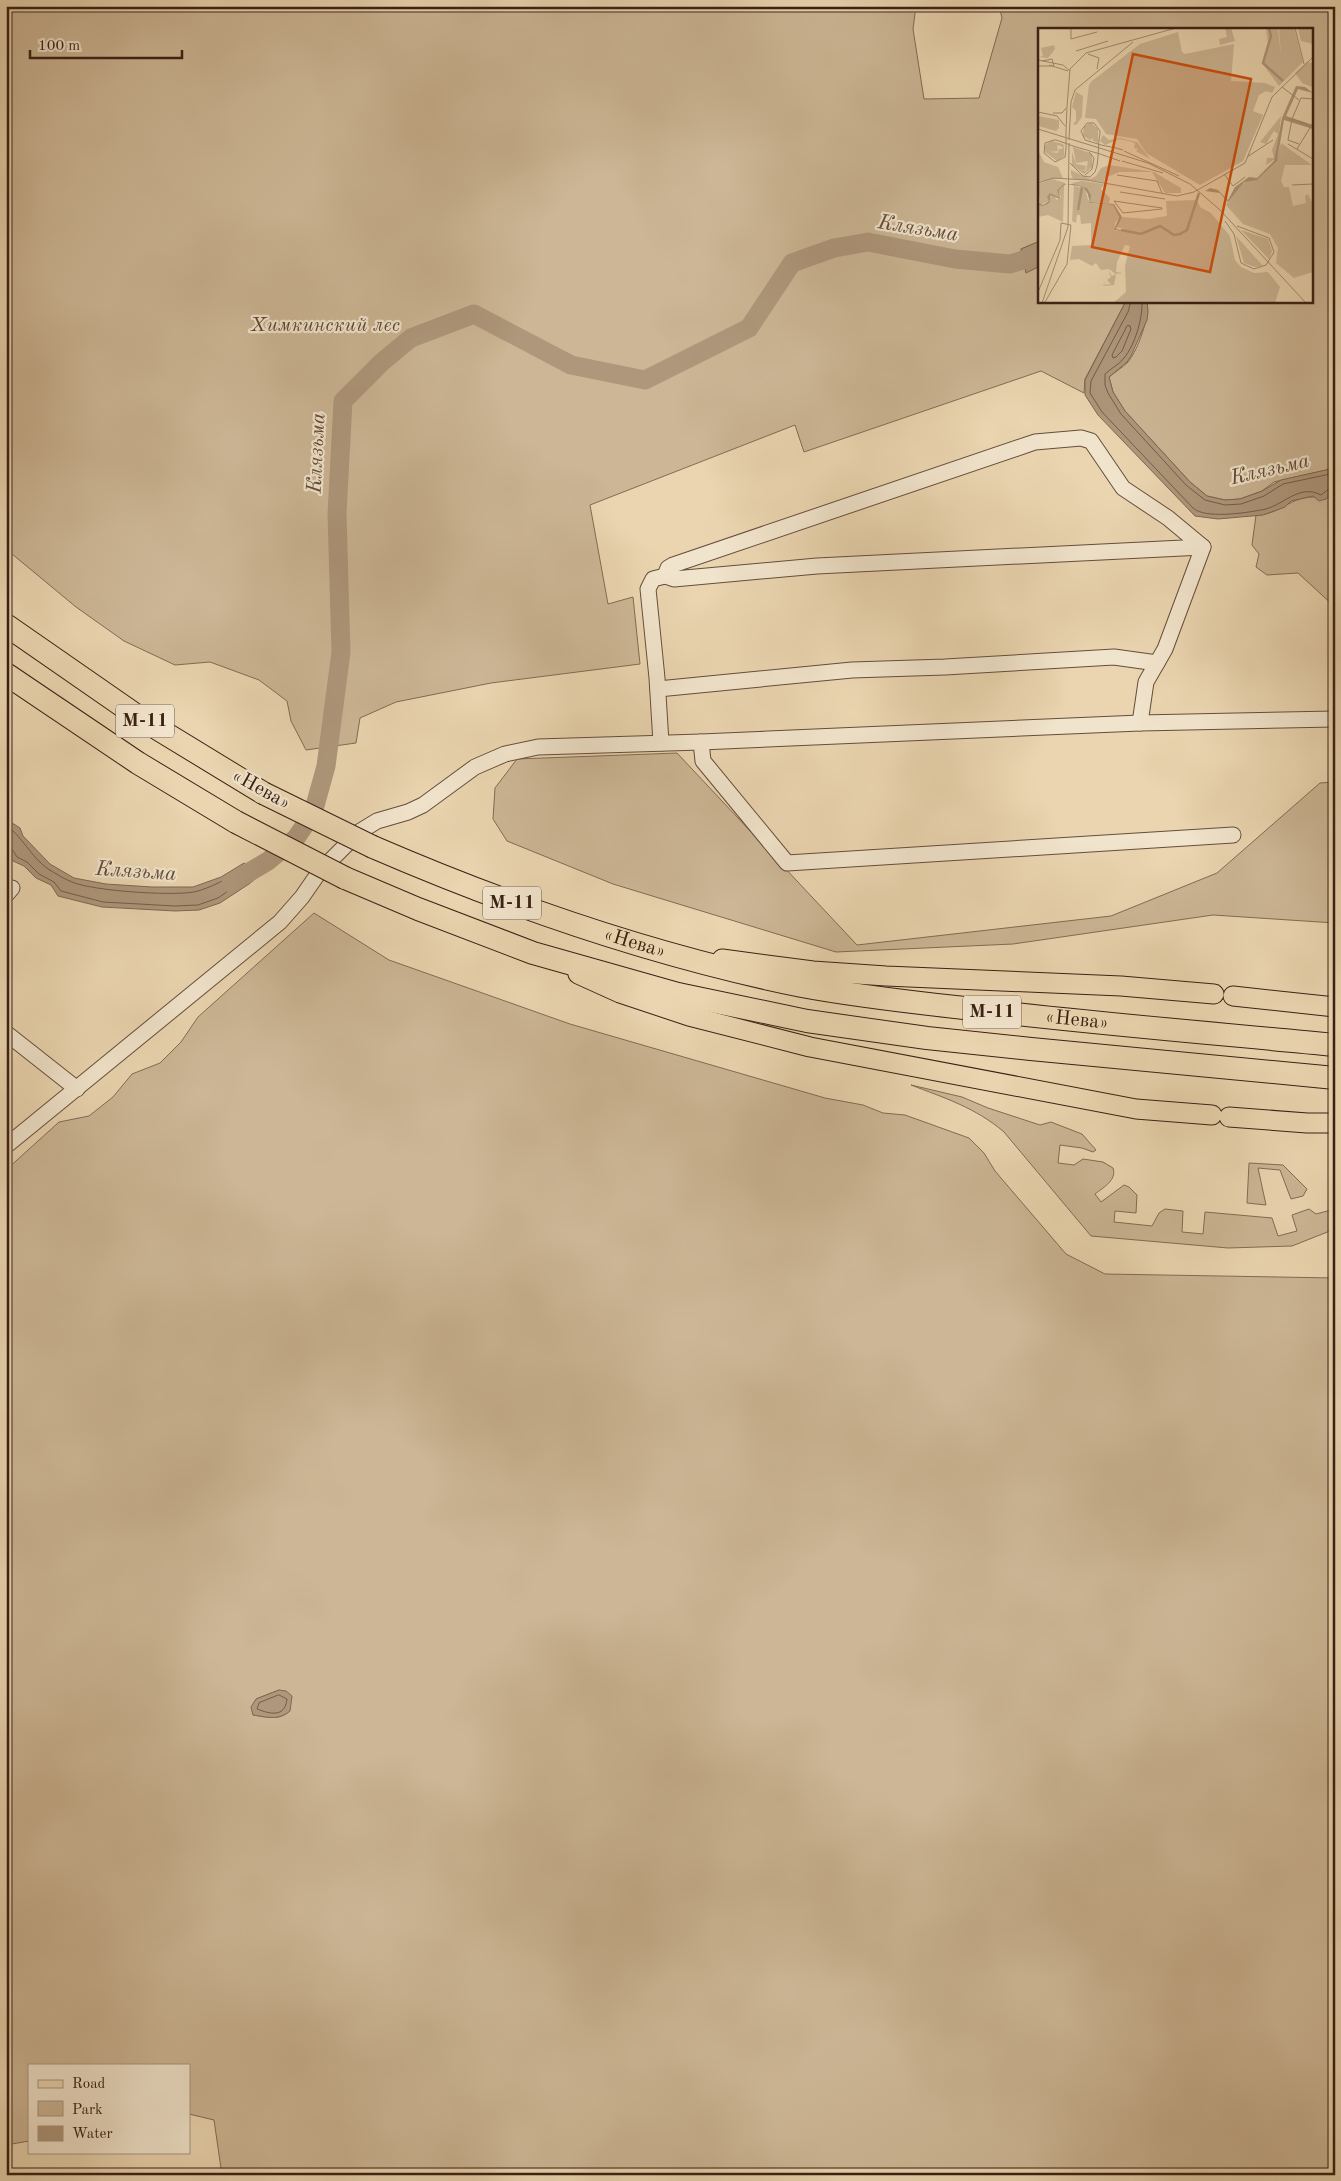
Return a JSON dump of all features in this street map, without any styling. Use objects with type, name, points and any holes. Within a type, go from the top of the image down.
[{"type":"highway","name":"«Нева»","points":[[6,625],[140,718],[263,793],[373,847],[458,884],[544,915],[654,950],[725,969],[805,986],[928,1004],[1036,1017],[1335,1045]]},
{"type":"highway","name":"«Нева»","points":[[6,674],[138,763],[236,822],[345,878],[418,909],[533,953],[678,994],[807,1021],[974,1043],[1335,1078]]},
{"type":"main road","name":"М-11","points":[[654,950],[813,971],[1121,986],[1335,1007]]},
{"type":"main road","name":"М-11","points":[[533,953],[620,993],[689,1016],[810,1047],[1136,1108],[1307,1124],[1335,1123]]},
{"type":"street","points":[[665,576],[668,568],[673,565],[1035,442],[1082,438],[1091,441],[1124,488],[1168,518],[1203,547]]},
{"type":"street","points":[[662,743],[648,589],[654,579],[665,576],[674,580],[817,566],[1203,547]]},
{"type":"street","points":[[1140,723],[1146,682],[1166,649],[1203,547]]},
{"type":"street","points":[[658,689],[852,670],[944,667],[1114,657],[1157,663]]},
{"type":"street","points":[[6,1146],[280,922],[302,897],[320,871],[358,832],[423,805],[475,767],[505,754],[538,746],[702,742],[1140,723],[1335,719]]},
{"type":"street","points":[[702,742],[703,761],[787,863],[1233,835]]},
{"type":"street","points":[[6,1033],[77,1089]]},
{"type":"green space","name":"Химкинский лес","points":[[6,6],[916,6],[913,29],[924,99],[979,98],[1002,18],[999,6],[1335,6],[1335,468],[1274,482],[1262,491],[1240,499],[1225,500],[1207,496],[1190,482],[1125,411],[1113,392],[1109,377],[1128,362],[1136,349],[1145,324],[1147,302],[1314,302],[1314,28],[1038,28],[1038,242],[1021,249],[1026,272],[1038,267],[1038,302],[1125,302],[1085,379],[1084,393],[1041,371],[804,452],[795,425],[590,505],[608,604],[633,597],[640,664],[491,683],[396,702],[360,718],[356,743],[306,750],[291,721],[287,701],[259,680],[210,662],[175,665],[124,641],[76,607],[6,549]]},
{"type":"green space","points":[[1335,490],[1335,607],[1298,573],[1267,575],[1256,567],[1259,554],[1252,545],[1256,515],[1266,514],[1305,498],[1326,499]]},
{"type":"green space","points":[[677,753],[857,945],[1111,916],[1217,873],[1320,783],[1335,782],[1335,923],[1213,915],[1013,944],[836,952],[613,884],[507,841],[493,819],[495,788],[517,759]]},
{"type":"green space","points":[[314,913],[389,960],[570,1024],[825,1098],[863,1105],[883,1113],[905,1115],[969,1138],[984,1153],[995,1171],[1066,1254],[1105,1274],[1335,1278],[1335,2175],[222,2175],[214,2120],[190,2114],[190,2064],[28,2064],[28,2141],[6,2145],[6,1170],[59,1122],[89,1116],[113,1097],[132,1074],[160,1063],[181,1042],[198,1017]],"holes":[[[279,1690],[290,1711],[277,1717],[253,1715],[256,1699]]]},
{"type":"green space","points":[[911,1085],[962,1097],[988,1108],[1040,1125],[1051,1122],[1082,1134],[1096,1150],[1093,1152],[1082,1148],[1060,1145],[1058,1163],[1074,1165],[1083,1159],[1103,1162],[1113,1168],[1114,1172],[1111,1180],[1095,1194],[1101,1202],[1124,1185],[1137,1195],[1136,1213],[1115,1211],[1114,1222],[1152,1226],[1159,1213],[1165,1209],[1183,1211],[1182,1232],[1203,1234],[1205,1212],[1272,1218],[1278,1236],[1297,1231],[1292,1215],[1309,1209],[1316,1214],[1335,1209],[1335,1229],[1292,1246],[1228,1248],[1091,1236],[1004,1132],[971,1110]]},
{"type":"green space","points":[[1249,1163],[1283,1165],[1307,1189],[1303,1196],[1291,1199],[1280,1170],[1258,1168],[1266,1205],[1247,1203]]},
{"type":"water","points":[[1038,242],[1038,267],[1026,273],[1021,249]]},
{"type":"water","points":[[1125,302],[1147,302],[1147,320],[1131,356],[1127,362],[1109,377],[1113,392],[1125,411],[1190,482],[1207,496],[1225,500],[1240,499],[1262,491],[1281,480],[1335,468],[1335,490],[1326,499],[1319,501],[1313,496],[1291,501],[1285,507],[1263,515],[1218,519],[1195,516],[1098,415],[1085,395],[1085,380]]},
{"type":"water","points":[[6,819],[20,828],[23,836],[50,864],[74,878],[106,884],[193,887],[221,877],[244,863],[260,875],[220,903],[199,910],[175,911],[102,907],[58,896],[51,885],[36,878],[24,866],[13,861],[6,850]]},
{"type":"water","points":[[279,1690],[286,1691],[292,1696],[290,1711],[277,1717],[253,1715],[251,1707],[256,1699]]},
{"type":"waterway","name":"Клязьма","points":[[231,883],[268,861],[296,838],[313,813],[326,766],[341,652],[337,514],[343,401],[382,362],[411,338],[474,314],[571,365],[645,380],[749,328],[792,263],[834,248],[868,242],[955,259],[1010,264],[1038,256]]}]
